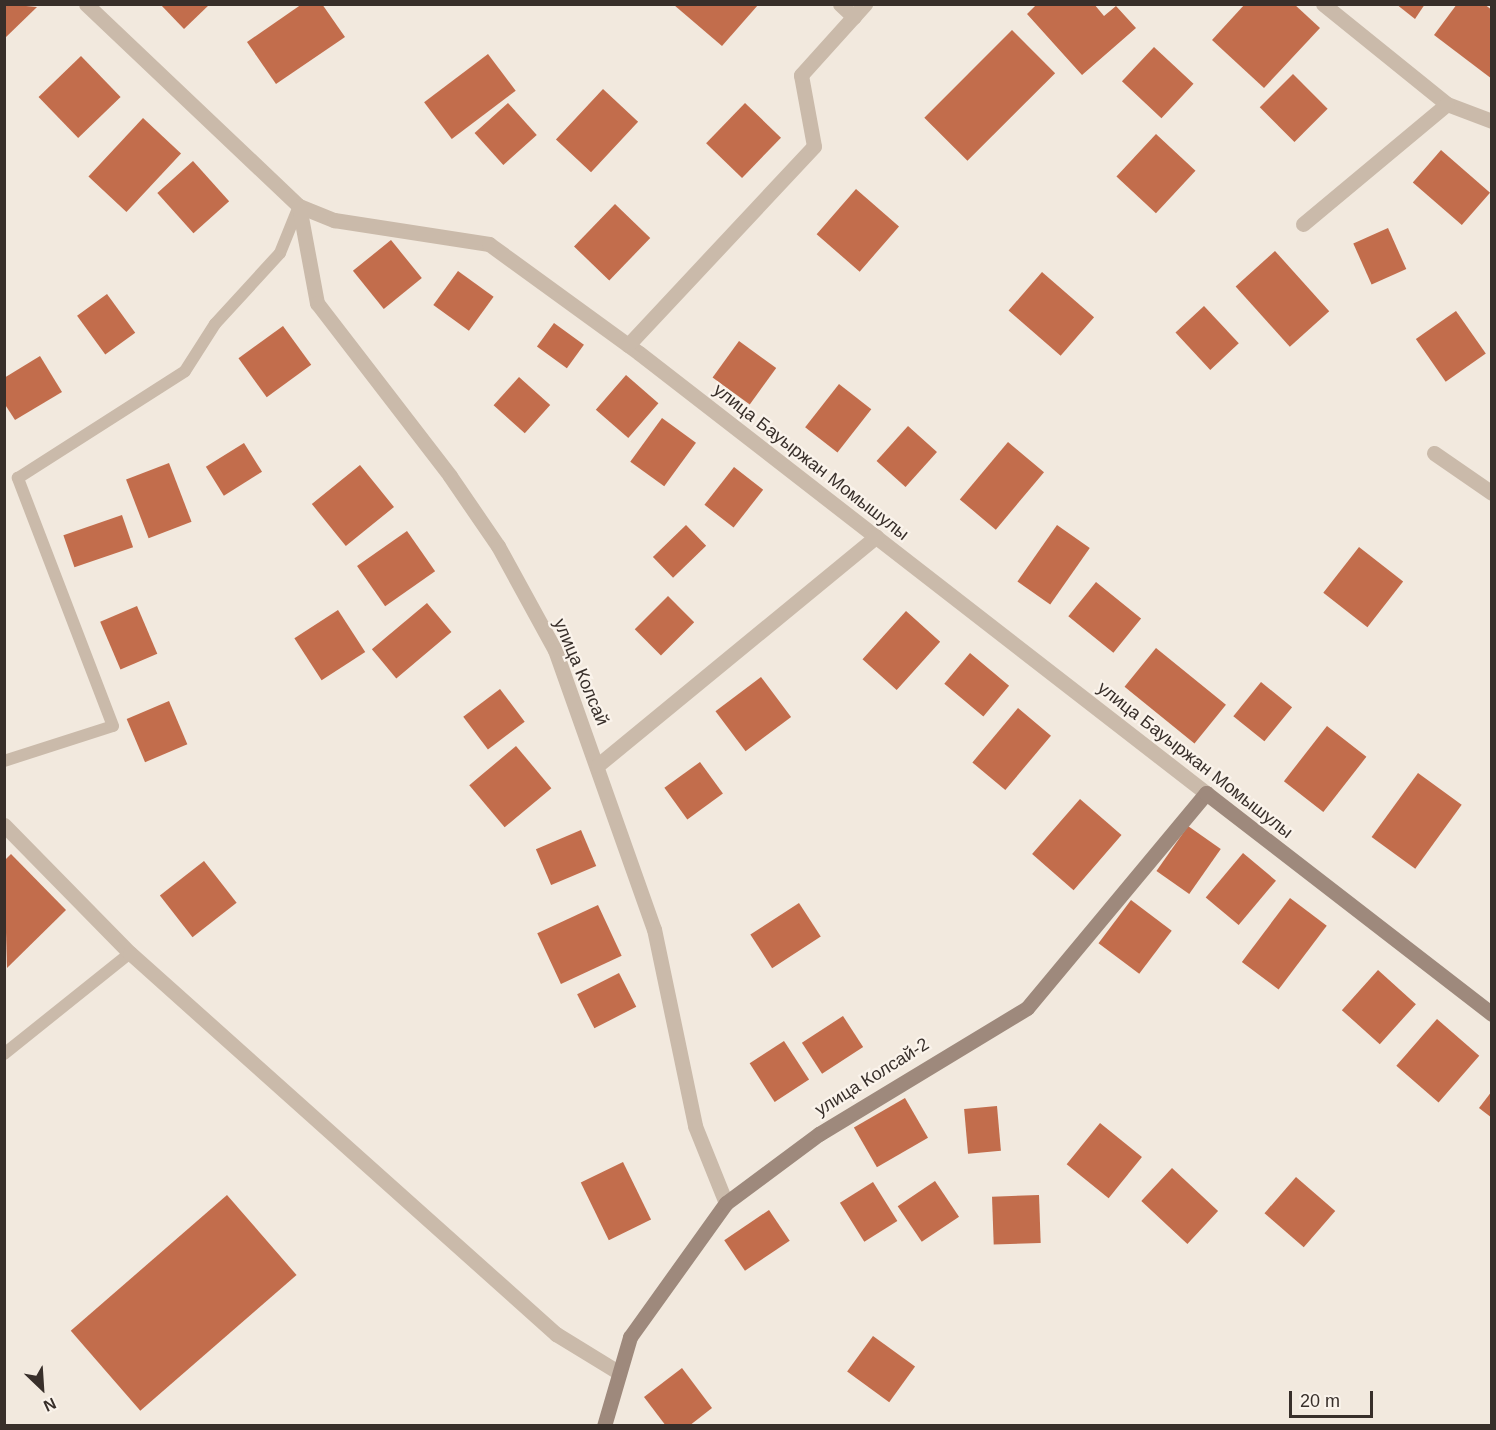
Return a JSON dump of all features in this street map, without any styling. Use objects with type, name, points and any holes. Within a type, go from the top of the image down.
[{"type":"street","name":"улица Бауыржан Момышулы","points":[[86,4],[298,206],[334,220],[489,244],[628,345],[1491,1014]]},
{"type":"street","points":[[840,4],[854,17]]},
{"type":"street","points":[[628,345],[814,146],[801,75],[865,4]]},
{"type":"street","points":[[1323,4],[1447,104],[1491,121]]},
{"type":"street","points":[[1303,224],[1447,104]]},
{"type":"street","name":"улица Колсай","points":[[298,206],[317,303],[498,546],[555,650],[598,765],[654,928],[695,1126],[726,1203]]},
{"type":"street","points":[[1434,453],[1491,494]]},
{"type":"street","points":[[598,765],[876,537]]},
{"type":"street","name":"улица Колсай-2","points":[[604,1425],[630,1337],[668,1277],[726,1203],[819,1134],[1027,1008],[1206,793]]},
{"type":"street","points":[[4,825],[130,953],[556,1334],[618,1372]]},
{"type":"lane","points":[[4,761],[113,726],[18,478],[185,371],[215,324],[280,253],[298,206]]},
{"type":"lane","points":[[4,1054],[130,953]]},
{"type":"building","points":[[4,4],[37,7],[4,39]]},
{"type":"building","points":[[160,4],[210,4],[184,29]]},
{"type":"building","points":[[302,4],[322,4],[345,37],[276,84],[247,42]]},
{"type":"building","points":[[1037,4],[1094,4],[1104,16],[1116,6],[1136,28],[1082,75],[1027,14]]},
{"type":"building","points":[[1245,4],[1294,4],[1320,28],[1264,88],[1212,40]]},
{"type":"building","points":[[1396,4],[1425,4],[1415,19]]},
{"type":"building","points":[[1457,4],[1484,4],[1492,10],[1492,79],[1434,35]]},
{"type":"building","points":[[674,5],[758,5],[722,46]]},
{"type":"building","points":[[1012,30],[1055,73],[967,161],[924,118]]},
{"type":"building","points":[[1154,47],[1193,84],[1161,118],[1122,81]]},
{"type":"building","points":[[488,54],[516,91],[452,139],[424,102]]},
{"type":"building","points":[[81,56],[121,97],[78,138],[39,97]]},
{"type":"building","points":[[1293,74],[1328,109],[1294,142],[1260,107]]},
{"type":"building","points":[[603,89],[638,122],[591,172],[556,139]]},
{"type":"building","points":[[508,103],[537,135],[503,165],[475,133]]},
{"type":"building","points":[[745,103],[781,138],[742,178],[706,143]]},
{"type":"building","points":[[143,118],[181,153],[126,212],[88,177]]},
{"type":"building","points":[[1156,134],[1195,171],[1156,213],[1116,176]]},
{"type":"building","points":[[1441,150],[1490,193],[1462,225],[1413,182]]},
{"type":"building","points":[[193,161],[229,201],[193,233],[157,193]]},
{"type":"building","points":[[856,189],[899,226],[860,272],[817,234]]},
{"type":"building","points":[[615,204],[650,238],[609,280],[574,246]]},
{"type":"building","points":[[1388,228],[1406,269],[1372,285],[1353,243]]},
{"type":"building","points":[[391,240],[422,278],[384,309],[353,271]]},
{"type":"building","points":[[1275,251],[1329,311],[1290,347],[1236,286]]},
{"type":"building","points":[[458,271],[494,297],[469,331],[433,305]]},
{"type":"building","points":[[1042,272],[1094,317],[1061,356],[1009,310]]},
{"type":"building","points":[[107,294],[135,333],[105,355],[77,316]]},
{"type":"building","points":[[1204,306],[1239,343],[1210,370],[1175,333]]},
{"type":"building","points":[[1456,311],[1486,354],[1446,382],[1416,339]]},
{"type":"building","points":[[554,323],[584,345],[567,368],[537,346]]},
{"type":"building","points":[[283,326],[311,365],[267,397],[239,358]]},
{"type":"building","points":[[739,341],[776,368],[750,404],[713,377]]},
{"type":"building","points":[[40,356],[62,392],[15,420],[4,403],[4,378]]},
{"type":"building","points":[[626,375],[658,403],[628,438],[596,410]]},
{"type":"building","points":[[519,377],[550,405],[525,433],[494,405]]},
{"type":"building","points":[[839,384],[871,409],[837,453],[805,427]]},
{"type":"building","points":[[662,418],[696,443],[664,486],[630,462]]},
{"type":"building","points":[[908,426],[937,452],[906,487],[877,461]]},
{"type":"building","points":[[1008,442],[1044,472],[996,530],[960,499]]},
{"type":"building","points":[[244,443],[262,472],[224,496],[206,467]]},
{"type":"building","points":[[169,463],[192,522],[149,538],[126,479]]},
{"type":"building","points":[[360,465],[394,507],[346,546],[312,504]]},
{"type":"building","points":[[734,467],[763,490],[734,528],[704,505]]},
{"type":"building","points":[[122,515],[133,547],[74,567],[63,535]]},
{"type":"building","points":[[686,525],[706,546],[673,578],[653,557]]},
{"type":"building","points":[[1057,525],[1090,548],[1050,604],[1017,582]]},
{"type":"building","points":[[407,531],[435,571],[385,606],[357,566]]},
{"type":"building","points":[[1359,547],[1403,581],[1367,627],[1323,593]]},
{"type":"building","points":[[1096,582],[1141,619],[1113,653],[1068,616]]},
{"type":"building","points":[[668,596],[694,622],[661,655],[635,629]]},
{"type":"building","points":[[427,603],[451,632],[396,678],[372,649]]},
{"type":"building","points":[[137,606],[157,654],[120,669],[100,622]]},
{"type":"building","points":[[338,610],[365,652],[322,680],[294,638]]},
{"type":"building","points":[[906,611],[940,642],[897,690],[863,659]]},
{"type":"building","points":[[1156,648],[1226,705],[1194,743],[1125,687]]},
{"type":"building","points":[[970,653],[1009,686],[983,716],[944,684]]},
{"type":"building","points":[[761,677],[791,717],[746,751],[715,711]]},
{"type":"building","points":[[1261,682],[1292,707],[1264,741],[1233,716]]},
{"type":"building","points":[[500,689],[525,722],[488,749],[463,717]]},
{"type":"building","points":[[169,701],[187,744],[145,762],[127,719]]},
{"type":"building","points":[[1018,708],[1051,736],[1005,790],[972,762]]},
{"type":"building","points":[[1327,726],[1366,757],[1323,812],[1284,781]]},
{"type":"building","points":[[516,746],[551,788],[505,827],[469,785]]},
{"type":"building","points":[[700,762],[723,794],[687,819],[664,788]]},
{"type":"building","points":[[1418,773],[1462,805],[1415,869],[1372,837]]},
{"type":"building","points":[[1080,799],[1122,835],[1074,890],[1032,854]]},
{"type":"building","points":[[1188,826],[1221,849],[1189,894],[1156,871]]},
{"type":"building","points":[[581,830],[596,866],[551,885],[536,849]]},
{"type":"building","points":[[1243,853],[1276,881],[1239,925],[1206,897]]},
{"type":"building","points":[[11,854],[66,910],[7,968],[4,861]]},
{"type":"building","points":[[204,861],[237,903],[193,937],[160,895]]},
{"type":"building","points":[[1290,898],[1327,926],[1279,990],[1242,962]]},
{"type":"building","points":[[1131,900],[1172,931],[1139,974],[1099,943]]},
{"type":"building","points":[[799,903],[821,937],[772,968],[750,935]]},
{"type":"building","points":[[598,905],[622,956],[561,984],[537,933]]},
{"type":"building","points":[[1378,970],[1416,1004],[1380,1044],[1342,1010]]},
{"type":"building","points":[[619,973],[636,1007],[594,1028],[577,994]]},
{"type":"building","points":[[843,1016],[863,1047],[822,1074],[802,1043]]},
{"type":"building","points":[[1437,1019],[1479,1056],[1439,1103],[1396,1066]]},
{"type":"building","points":[[784,1041],[809,1080],[775,1102],[750,1063]]},
{"type":"building","points":[[1492,1091],[1492,1118],[1479,1108]]},
{"type":"building","points":[[905,1098],[928,1138],[877,1167],[854,1128]]},
{"type":"building","points":[[997,1106],[1001,1151],[968,1154],[964,1109]]},
{"type":"building","points":[[1100,1123],[1142,1157],[1109,1198],[1067,1164]]},
{"type":"building","points":[[623,1162],[651,1220],[609,1240],[581,1183]]},
{"type":"building","points":[[1172,1168],[1218,1211],[1187,1244],[1141,1201]]},
{"type":"building","points":[[1296,1177],[1335,1211],[1304,1247],[1265,1213]]},
{"type":"building","points":[[935,1181],[959,1217],[922,1242],[898,1206]]},
{"type":"building","points":[[873,1182],[897,1221],[864,1242],[840,1203]]},
{"type":"building","points":[[227,1195],[297,1275],[140,1411],[71,1331]]},
{"type":"building","points":[[1039,1195],[1041,1243],[994,1245],[992,1197]]},
{"type":"building","points":[[769,1210],[790,1241],[745,1271],[724,1240]]},
{"type":"building","points":[[873,1336],[915,1367],[889,1402],[847,1372]]},
{"type":"building","points":[[682,1368],[712,1408],[689,1426],[666,1426],[644,1397]]}]
